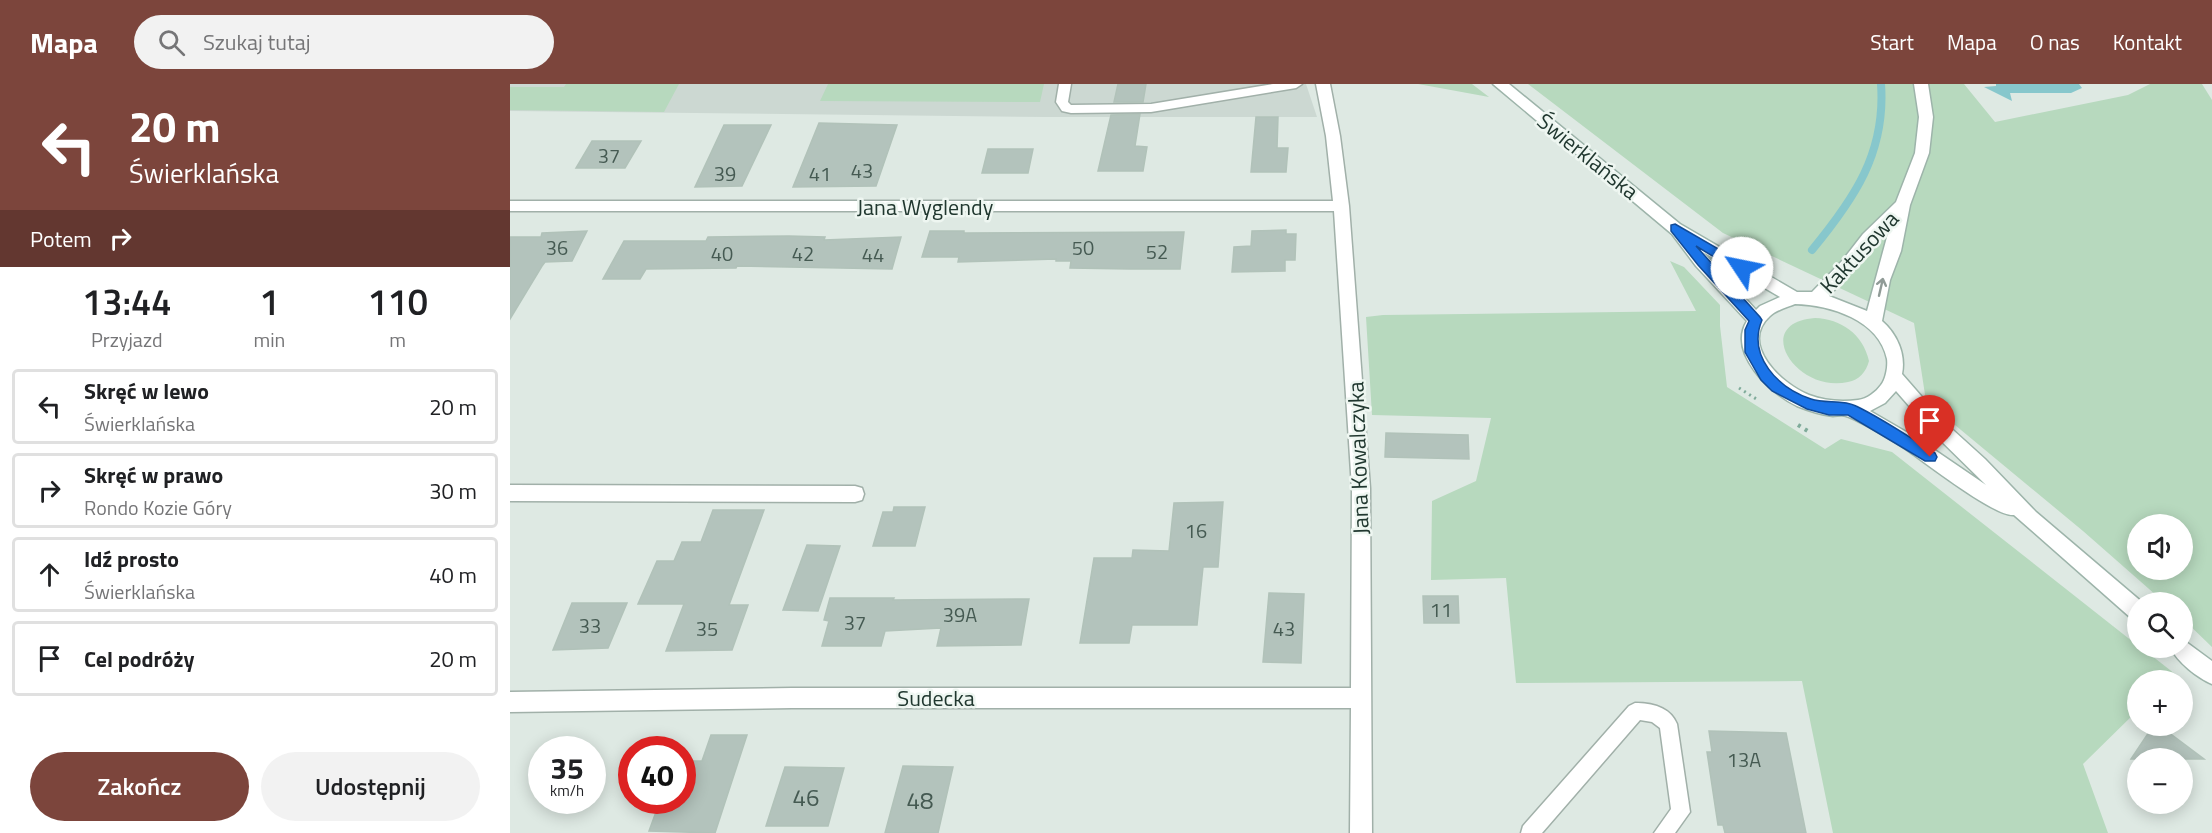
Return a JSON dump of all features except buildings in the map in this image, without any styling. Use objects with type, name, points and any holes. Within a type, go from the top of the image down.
[{"type":"street","name":"Jana Kowalczyka","points":[[1323,84],[1333,136],[1341,206],[1361,488],[1361,833]]},
{"type":"street","name":"Świerklańska","points":[[1500,84],[1675,228],[1794,298]]},
{"type":"street","name":"Kaktusowa","points":[[1873,324],[1882,280],[1893,251],[1902,206],[1917,171],[1925,137],[1926,117],[1921,84]]},
{"type":"street","name":"Jana Wyglendy","points":[[510,206],[1341,206]]},
{"type":"street","name":"Kaktusowa","points":[[1817,298],[1848,265],[1868,238],[1902,206]]},
{"type":"street","name":"Świerklańska","points":[[1675,228],[1702,262],[1756,320]]},
{"type":"street","points":[[1794,298],[1817,298],[1847,307],[1873,324],[1882,333],[1894,355],[1894,376],[1889,389],[1880,398],[1867,405],[1850,409],[1829,409],[1807,404],[1777,387],[1765,376],[1752,352],[1752,330],[1756,320],[1771,306],[1794,298]]},
{"type":"street","points":[[1894,376],[1937,426],[1979,464],[2029,518],[2127,602]]},
{"type":"street","points":[[1850,409],[1914,446],[1962,480],[2029,518]]},
{"type":"street","points":[[510,493],[855,494]]},
{"type":"street","points":[[2193,658],[2212,674]]},
{"type":"street","name":"Sudecka","points":[[510,702],[792,698],[1362,698]]},
{"type":"lane","points":[[1065,84],[1062,99],[1064,105],[1071,109],[1083,109],[1151,108],[1296,84]]},
{"type":"lane","points":[[1530,833],[1635,712],[1648,711],[1662,717],[1668,724],[1682,812],[1663,833]]},
{"type":"shaded area","points":[[510,84],[1306,84],[1317,117],[1046,117],[510,111]]},
{"type":"green space","points":[[566,84],[679,84],[664,112],[510,110],[510,87],[564,87]]},
{"type":"green space","points":[[828,84],[1044,84],[1040,102],[820,101]]},
{"type":"green space","points":[[1418,84],[1472,84],[1489,97]]},
{"type":"green space","points":[[1528,84],[1964,84],[1995,122],[2128,95],[2150,84],[2202,84],[2212,100],[2212,647],[2193,629],[2193,592],[2152,592],[2139,580],[2193,580],[2193,514],[2127,514],[2127,570],[1926,401],[1914,323],[1723,233]]},
{"type":"green space","points":[[1670,261],[1684,267],[1720,305],[1727,387],[1825,449],[1841,439],[1892,452],[2127,637],[2127,658],[2155,658],[2170,670],[2127,670],[2127,721],[2083,764],[2108,833],[1833,833],[1802,681],[1516,683],[1506,578],[1431,580],[1432,501],[1476,481],[1491,418],[1372,415],[1366,317],[1696,311]]},
{"type":"green space","points":[[1815,318],[1834,321],[1842,325],[1862,343],[1869,361],[1859,377],[1848,382],[1829,383],[1812,378],[1798,368],[1788,356],[1783,344],[1786,332],[1796,323]]},
{"type":"water","points":[[1996,84],[2079,84],[2082,88],[2071,93],[2010,93],[2012,101],[1984,87],[1996,86]]},
{"type":"waterway","points":[[1812,250],[1841,212],[1864,174],[1878,132],[1881,84]]},
{"type":"route","points":[[1742,268],[1675,228],[1702,262],[1756,320],[1750,341],[1752,352],[1765,376],[1777,387],[1807,404],[1829,409],[1850,409],[1930,457]]}]
